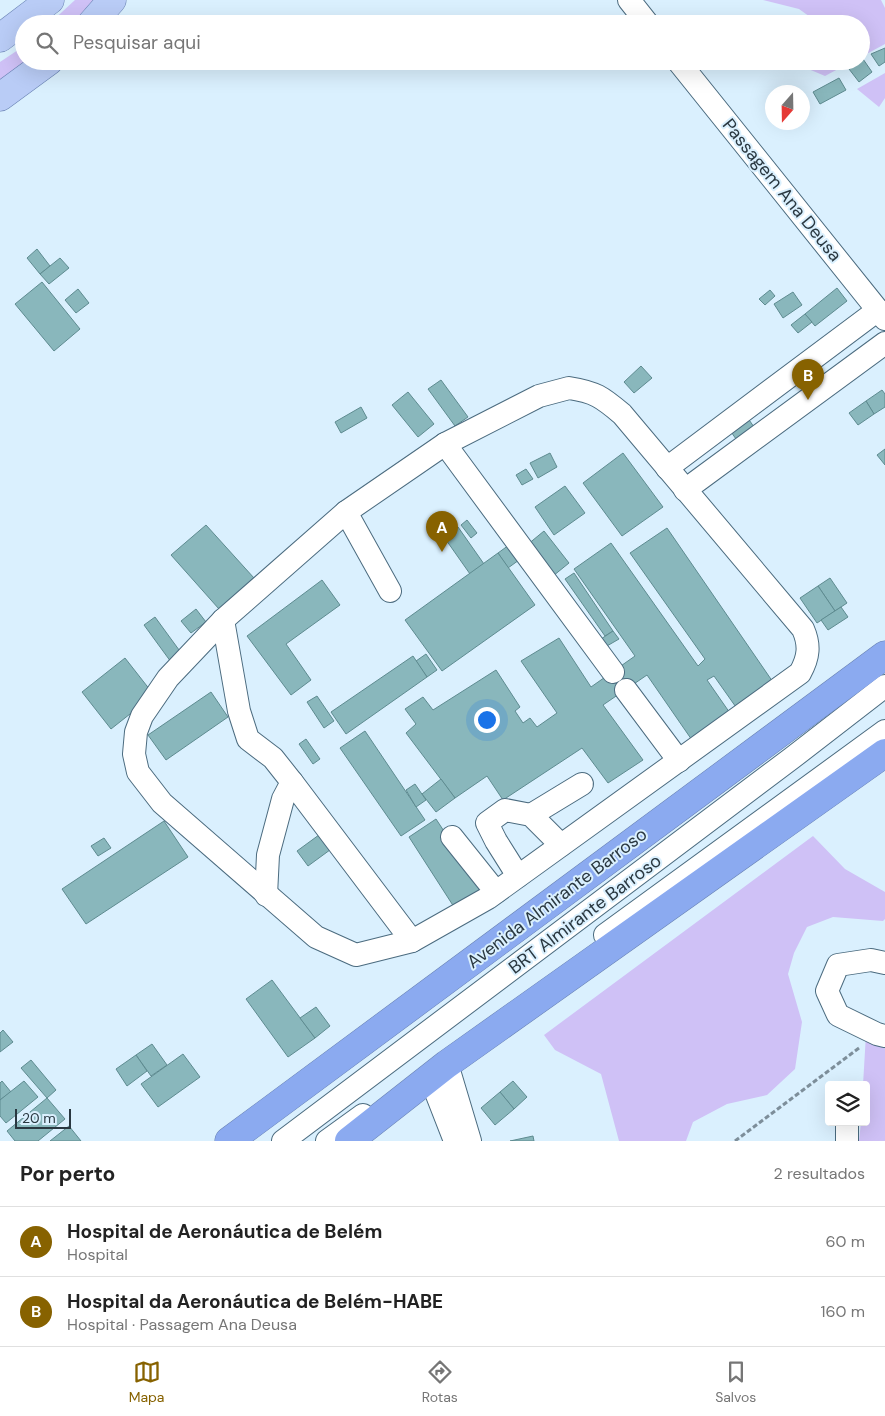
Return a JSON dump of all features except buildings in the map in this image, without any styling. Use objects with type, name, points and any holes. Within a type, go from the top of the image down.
[{"type":"highway","name":"Avenida Almirante Barroso","points":[[229,1141],[885,655]]},
{"type":"highway","points":[[349,1141],[439,1071],[885,753]]},
{"type":"main road","points":[[30,15],[50,0]]},
{"type":"main road","points":[[99,15],[112,0]]},
{"type":"main road","points":[[0,38],[15,27]]},
{"type":"main road","points":[[0,97],[38,70]]},
{"type":"street","points":[[629,0],[641,15]]},
{"type":"street","name":"Passagem Ana Deusa","points":[[685,70],[882,314]]},
{"type":"street","points":[[667,468],[827,349],[882,314]]},
{"type":"street","points":[[685,490],[885,343]]},
{"type":"street","points":[[827,349],[825,361],[828,366],[838,373],[847,370]]},
{"type":"street","points":[[569,388],[588,391],[606,400],[622,414],[667,468],[803,629],[808,641],[805,665],[800,673],[496,892],[412,941],[356,955],[316,937],[162,803],[138,772],[134,754],[136,732],[142,716],[168,678],[223,620],[346,512],[445,444],[539,396],[569,388]]},
{"type":"street","points":[[445,444],[613,672]]},
{"type":"street","points":[[346,512],[390,591]]},
{"type":"street","points":[[223,620],[238,711],[248,739],[273,758],[412,941]]},
{"type":"street","name":"BRT Almirante Barroso","points":[[283,1141],[885,686]]},
{"type":"street","points":[[626,690],[679,761]]},
{"type":"street","name":"BRT Almirante Barroso","points":[[327,1141],[885,731]]},
{"type":"street","points":[[266,895],[268,855],[283,799],[292,782]]},
{"type":"street","points":[[531,815],[582,784]]},
{"type":"street","points":[[518,876],[487,823],[505,810],[531,815],[561,845]]},
{"type":"street","points":[[452,837],[496,892]]},
{"type":"street","points":[[881,1035],[838,1015],[827,991],[838,965],[871,960],[885,963]]},
{"type":"street","points":[[439,1071],[455,1141]]},
{"type":"street","points":[[439,1071],[470,1141]]},
{"type":"street","points":[[847,1126],[847,1141]]},
{"type":"path","points":[[735,1141],[881,1035]]},
{"type":"shaded area","points":[[75,0],[102,0],[89,15],[59,15]]},
{"type":"shaded area","points":[[763,0],[881,0],[885,8],[885,44],[870,52],[870,15],[807,15],[799,9]]},
{"type":"shaded area","points":[[15,52],[15,70],[22,70],[0,85],[0,62]]},
{"type":"shaded area","points":[[811,70],[836,70],[825,76]]},
{"type":"shaded area","points":[[885,73],[885,98],[879,107],[857,89]]},
{"type":"shaded area","points":[[813,836],[845,869],[885,892],[885,919],[883,921],[833,917],[807,927],[794,953],[788,974],[802,1022],[795,1069],[767,1095],[727,1104],[693,1122],[686,1141],[619,1141],[601,1074],[555,1050],[544,1035]]},
{"type":"shaded area","points":[[866,1034],[885,1042],[885,1141],[859,1141],[861,1126],[870,1126],[870,1081],[863,1081]]},
{"type":"place","name":"Hospital da Aeronáutica de Belém-HABE","points":[[808,400]]},
{"type":"place","name":"Hospital de Aeronáutica de Belém","points":[[442,552]]}]
